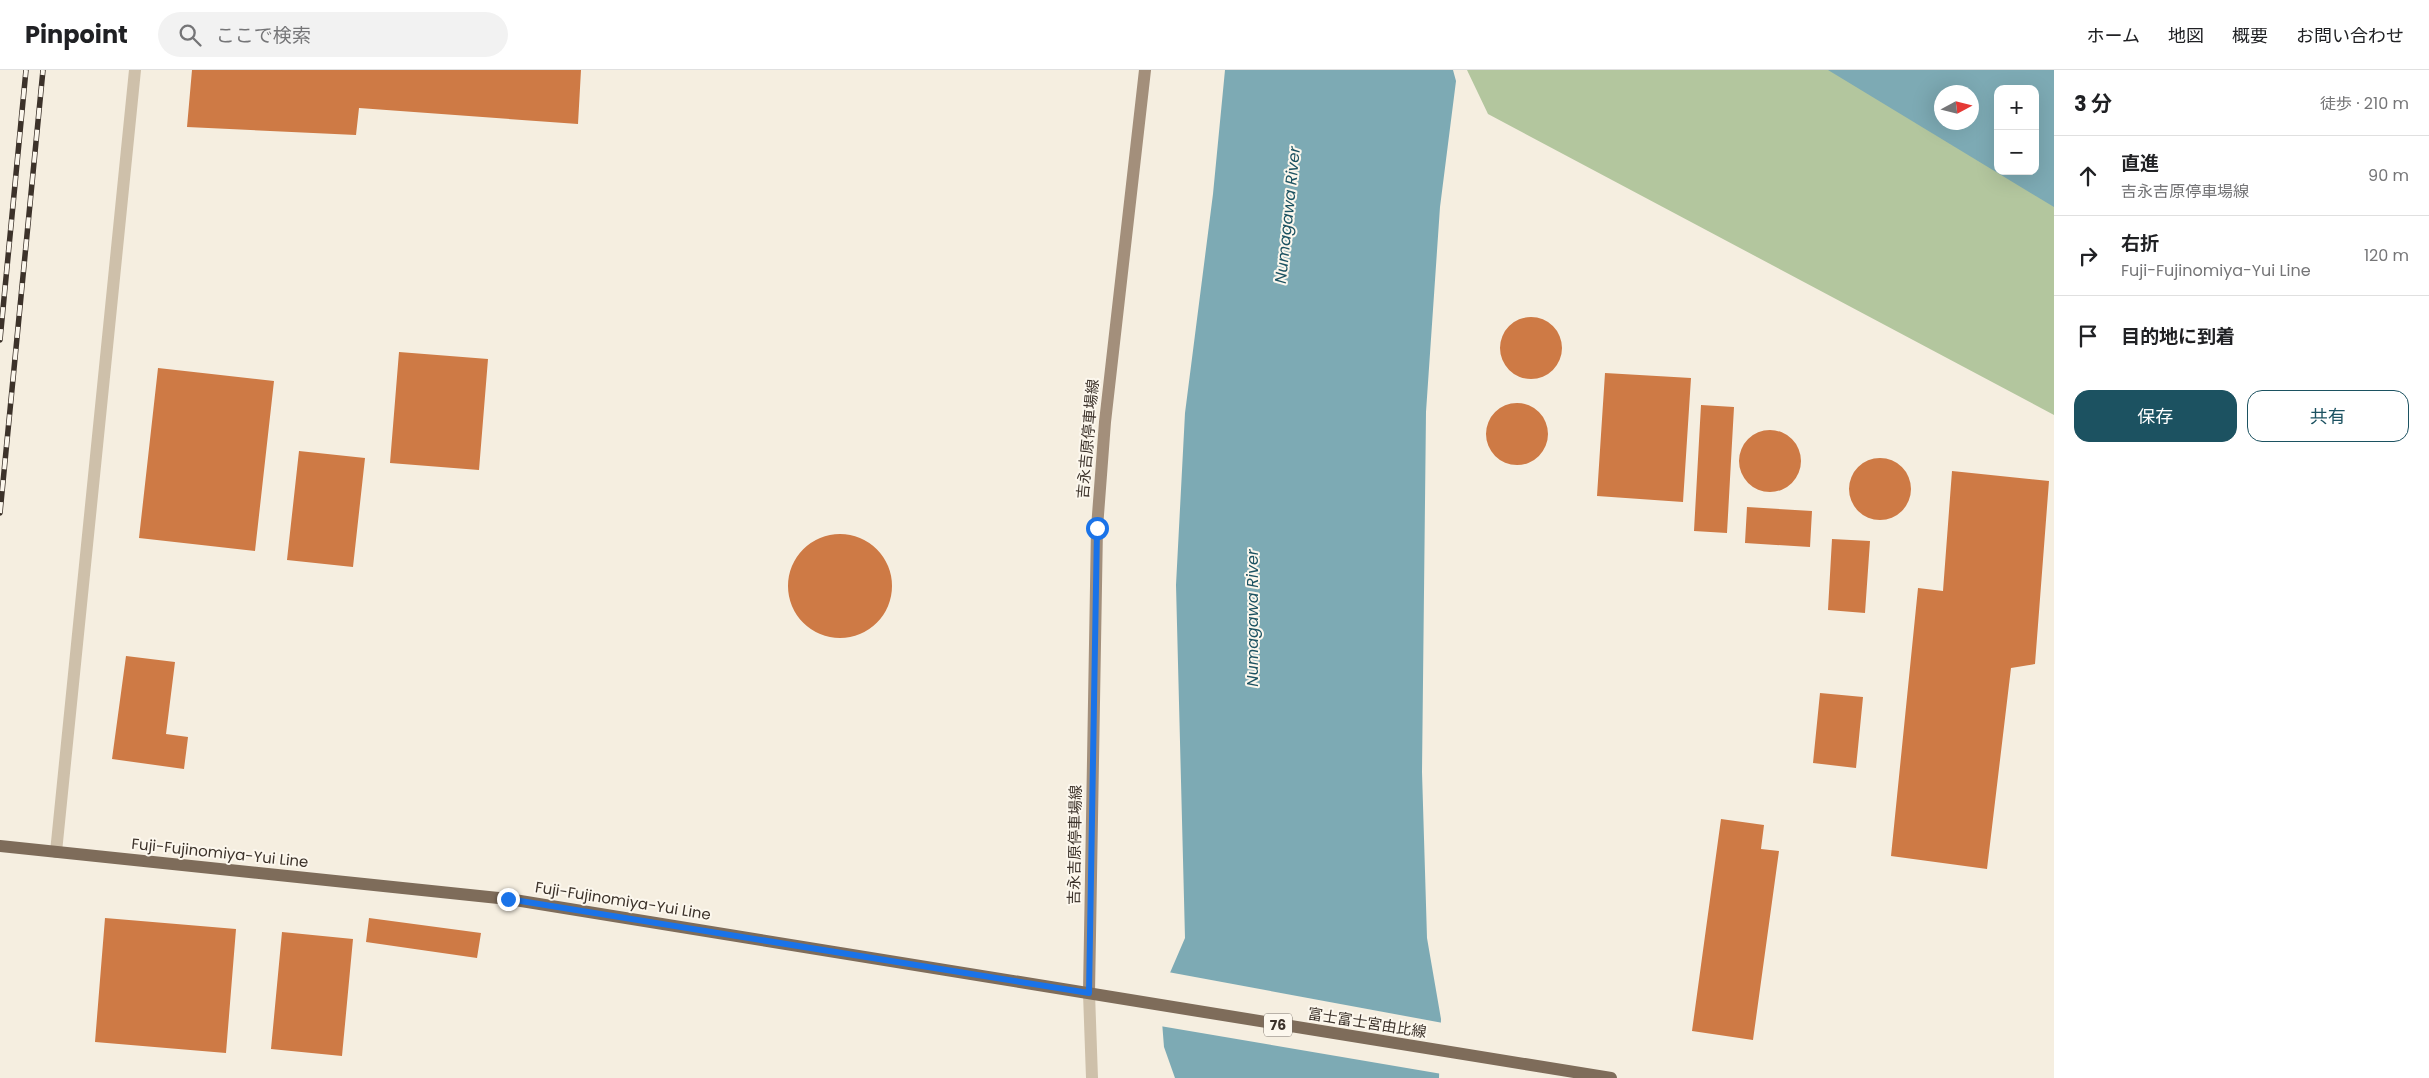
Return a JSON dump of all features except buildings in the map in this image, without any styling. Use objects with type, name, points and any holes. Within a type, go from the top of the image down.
[{"type":"main road","name":"吉永吉原停車場線","points":[[1089,993],[1097,528],[1104,422],[1146,70]]},
{"type":"main road","name":"Fuji-Fujinomiya-Yui Line","points":[[0,846],[508,899],[1089,993]]},
{"type":"main road","name":"富士富士宮由比線","points":[[1089,993],[1611,1078]]},
{"type":"street","points":[[56,852],[135,70]]},
{"type":"street","points":[[1089,993],[1092,1078]]},
{"type":"green space","points":[[1467,70],[2054,70],[2054,415],[1488,114]]},
{"type":"water","name":"Numagawa River","points":[[1225,70],[1453,70],[1456,81],[1440,207],[1426,412],[1422,772],[1427,938],[1441,1019],[1439,1078],[1175,1078],[1164,1047],[1160,996],[1185,938],[1176,585],[1185,413],[1213,194]]},
{"type":"water","points":[[1828,70],[2054,70],[2054,207],[2001,175],[2039,175],[2039,85],[1994,85],[1994,171]]},
{"type":"pier","points":[[1168,972],[1443,1023],[1442,1074],[1160,1026],[1157,995]]},
{"type":"railway","points":[[0,340],[26,70]]},
{"type":"railway","points":[[0,513],[43,70]]},
{"type":"route","points":[[508,899],[1089,993],[1097,528]]}]
